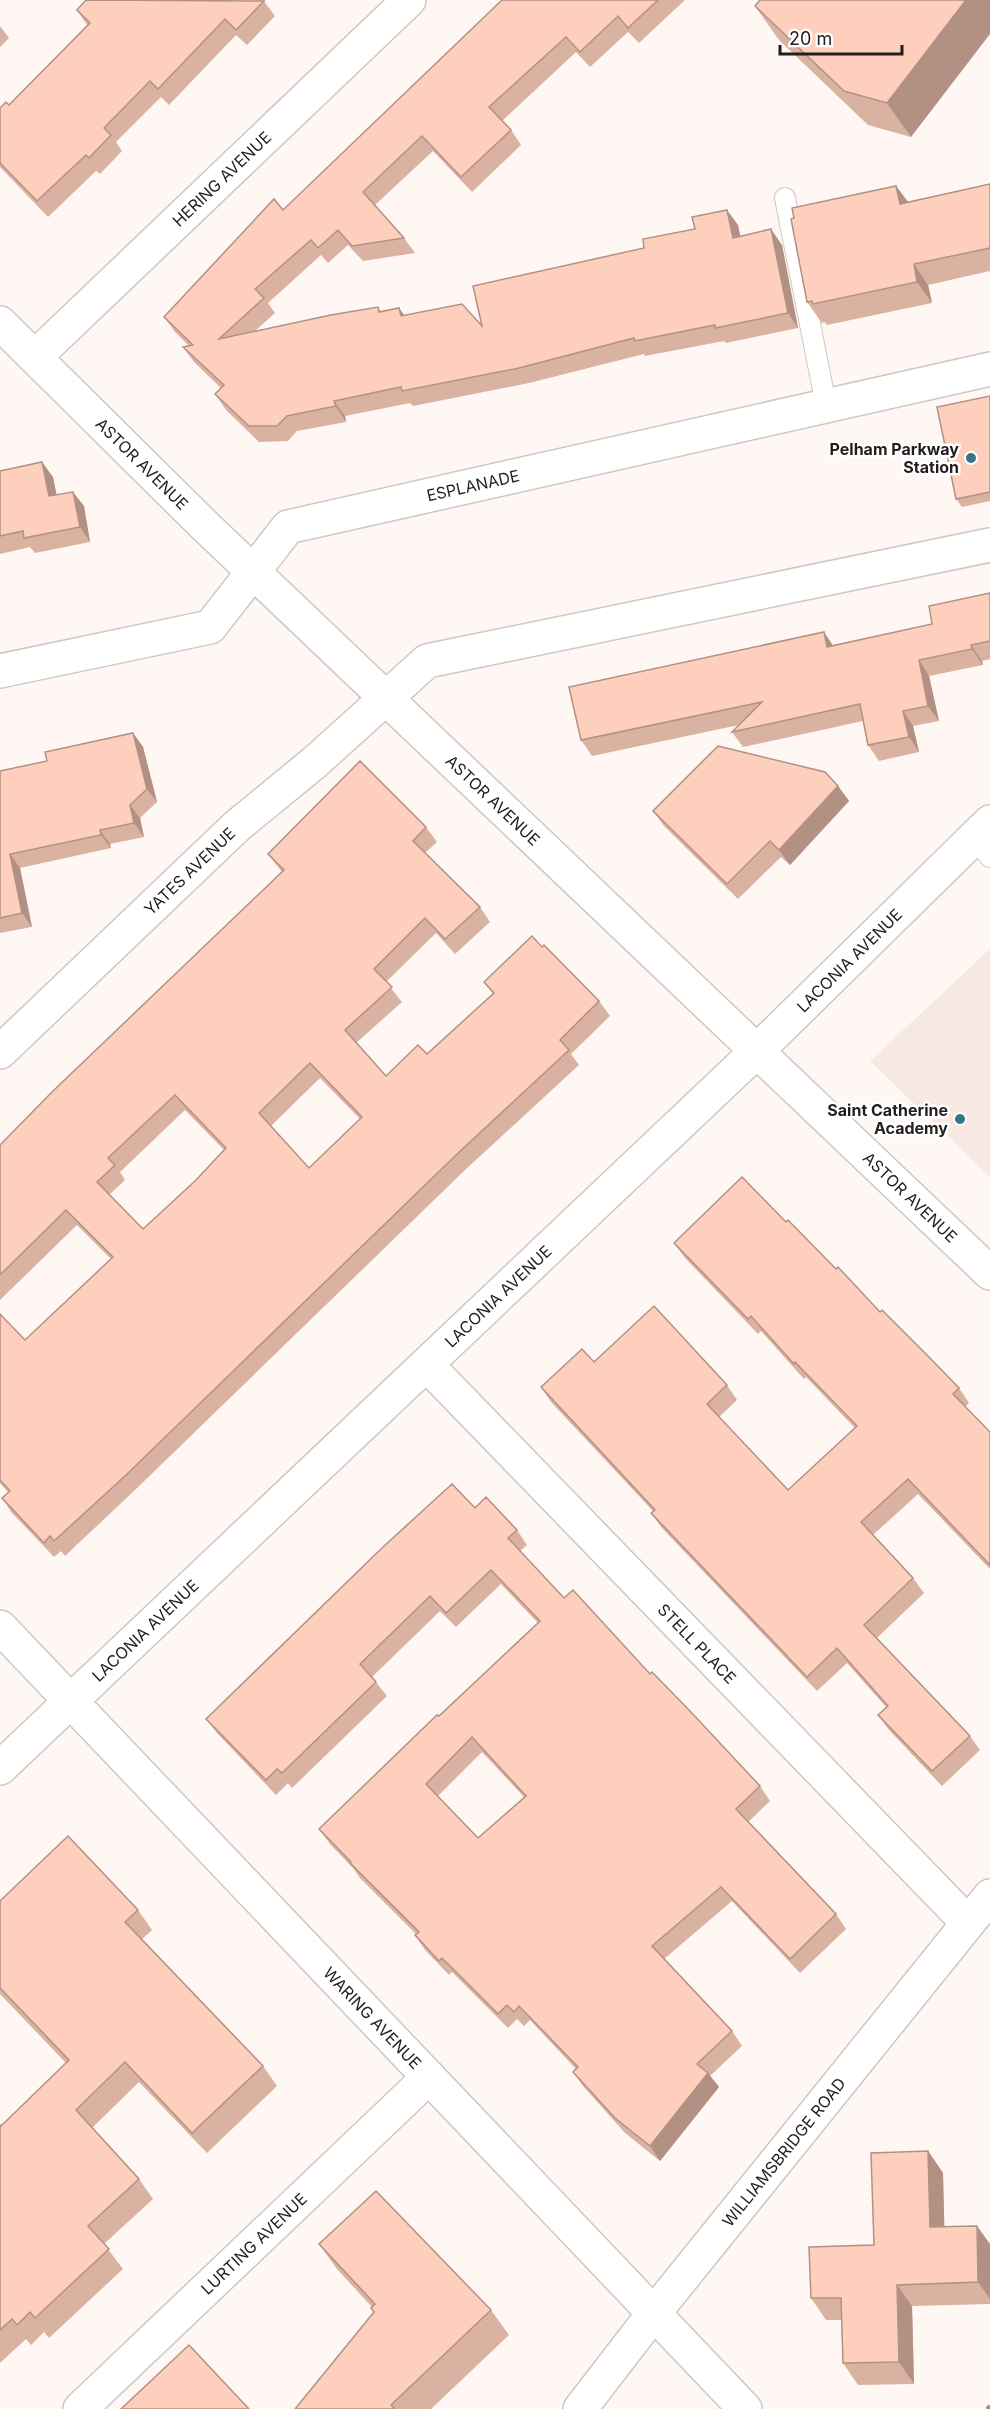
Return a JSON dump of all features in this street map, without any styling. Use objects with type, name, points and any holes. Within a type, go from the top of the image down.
[{"type":"street","name":"HERING AVENUE","points":[[35,357],[409,0]]},
{"type":"street","name":"ASTOR AVENUE","points":[[0,323],[204,525],[990,1273]]},
{"type":"street","name":"ESPLANADE","points":[[0,671],[210,627],[288,527],[990,369]]},
{"type":"street","points":[[386,697],[427,661],[990,545]]},
{"type":"street","name":"YATES AVENUE","points":[[0,1053],[237,826],[315,762],[386,697]]},
{"type":"street","name":"LACONIA AVENUE","points":[[0,1768],[984,839]]},
{"type":"street","name":"STELL PLACE","points":[[427,1365],[968,1923]]},
{"type":"street","name":"WARING AVENUE","points":[[0,1627],[745,2409]]},
{"type":"street","name":"WILLIAMSBRIDGE ROAD","points":[[580,2409],[654,2313],[990,1896]]},
{"type":"street","name":"LURTING AVENUE","points":[[80,2409],[429,2077]]},
{"type":"lane","points":[[785,198],[826,405]]},
{"type":"shaded area","name":"Saint Catherine Academy","points":[[990,949],[990,1177],[870,1061]]},
{"type":"building","points":[[86,0],[264,1],[236,30],[225,19],[158,89],[150,81],[104,128],[111,135],[89,158],[86,155],[37,201],[0,163],[0,108],[6,102],[9,105],[90,23],[77,10]]},
{"type":"building","points":[[502,0],[658,0],[628,28],[618,16],[580,52],[566,37],[489,107],[511,130],[461,177],[422,136],[363,192],[404,238],[352,246],[338,230],[318,248],[311,240],[255,289],[264,298],[219,339],[378,307],[379,312],[399,308],[401,316],[462,304],[482,326],[473,286],[644,248],[643,239],[695,229],[692,217],[727,210],[733,238],[771,229],[788,313],[635,341],[634,338],[519,368],[402,391],[401,387],[334,401],[336,406],[287,416],[277,426],[249,426],[215,394],[224,385],[183,347],[193,345],[164,317],[274,199],[283,210]]},
{"type":"building","points":[[760,0],[966,0],[887,103],[844,91],[755,6]]},
{"type":"building","points":[[990,184],[990,248],[914,264],[917,282],[813,304],[812,301],[807,302],[791,219],[794,218],[792,208],[896,186],[900,204]]},
{"type":"building","name":"Pelham Parkway Station","points":[[990,396],[990,492],[956,499],[937,407]]},
{"type":"building","points":[[42,462],[49,496],[73,492],[80,527],[24,538],[23,531],[0,536],[0,471]]},
{"type":"building","points":[[990,593],[990,641],[971,645],[972,649],[919,660],[928,706],[903,711],[909,737],[868,745],[860,704],[732,732],[762,702],[581,740],[569,687],[824,632],[827,647],[932,624],[929,606]]},
{"type":"building","points":[[133,733],[147,789],[130,805],[134,823],[100,830],[101,835],[10,854],[22,913],[0,918],[0,771],[47,761],[45,752]]},
{"type":"building","points":[[718,746],[825,772],[838,786],[779,850],[770,841],[727,884],[653,811]]},
{"type":"building","points":[[360,761],[426,827],[413,841],[480,907],[445,939],[425,918],[374,969],[392,987],[345,1030],[386,1076],[418,1045],[427,1054],[494,993],[484,982],[532,936],[542,947],[544,945],[599,1001],[560,1040],[569,1050],[455,1156],[125,1476],[54,1541],[50,1536],[44,1543],[2,1498],[10,1491],[0,1480],[0,1314],[25,1340],[113,1257],[66,1210],[0,1275],[0,1145],[52,1092],[284,870],[268,854]],"holes":[[[310,1063],[362,1117],[309,1168],[259,1113]],[[175,1095],[226,1148],[195,1181],[143,1229],[97,1182],[115,1165],[108,1158]]]},
{"type":"building","points":[[742,1177],[786,1222],[788,1220],[836,1269],[838,1267],[880,1312],[882,1310],[927,1355],[959,1388],[953,1394],[990,1432],[990,1565],[908,1479],[861,1522],[913,1578],[864,1625],[970,1736],[932,1771],[878,1715],[888,1706],[837,1648],[807,1677],[651,1513],[655,1510],[541,1387],[582,1349],[594,1362],[654,1306],[727,1385],[707,1404],[788,1490],[857,1426],[795,1362],[794,1364],[751,1316],[748,1319],[674,1243]]},
{"type":"building","points":[[452,1484],[475,1508],[486,1497],[517,1530],[508,1538],[564,1598],[573,1590],[650,1674],[652,1672],[760,1786],[736,1809],[836,1914],[790,1959],[721,1887],[652,1946],[732,2031],[697,2064],[708,2073],[650,2146],[615,2118],[573,2072],[578,2067],[519,2006],[514,2012],[507,2005],[498,2014],[442,1958],[439,1961],[415,1935],[419,1932],[319,1829],[437,1715],[439,1716],[540,1621],[491,1570],[446,1613],[430,1596],[360,1664],[376,1682],[282,1773],[277,1769],[266,1780],[206,1719],[383,1547]],"holes":[[[472,1737],[526,1796],[478,1838],[426,1784]]]},
{"type":"building","points":[[68,1836],[138,1910],[125,1922],[263,2066],[192,2133],[125,2062],[76,2110],[139,2179],[88,2226],[109,2249],[35,2318],[30,2312],[17,2325],[12,2319],[0,2330],[0,2125],[69,2060],[0,1988],[0,1901]]},
{"type":"building","points":[[928,2151],[930,2227],[977,2226],[978,2282],[897,2285],[899,2362],[843,2363],[841,2298],[811,2298],[809,2247],[874,2245],[871,2153]]},
{"type":"building","points":[[376,2191],[491,2310],[391,2405],[395,2409],[295,2409],[374,2312],[371,2308],[375,2304],[319,2244]]},
{"type":"building","points":[[189,2345],[249,2409],[121,2409]]},
{"type":"place","name":"Pelham Parkway Station","points":[[971,458]]},
{"type":"place","name":"Saint Catherine Academy","points":[[960,1119]]}]
